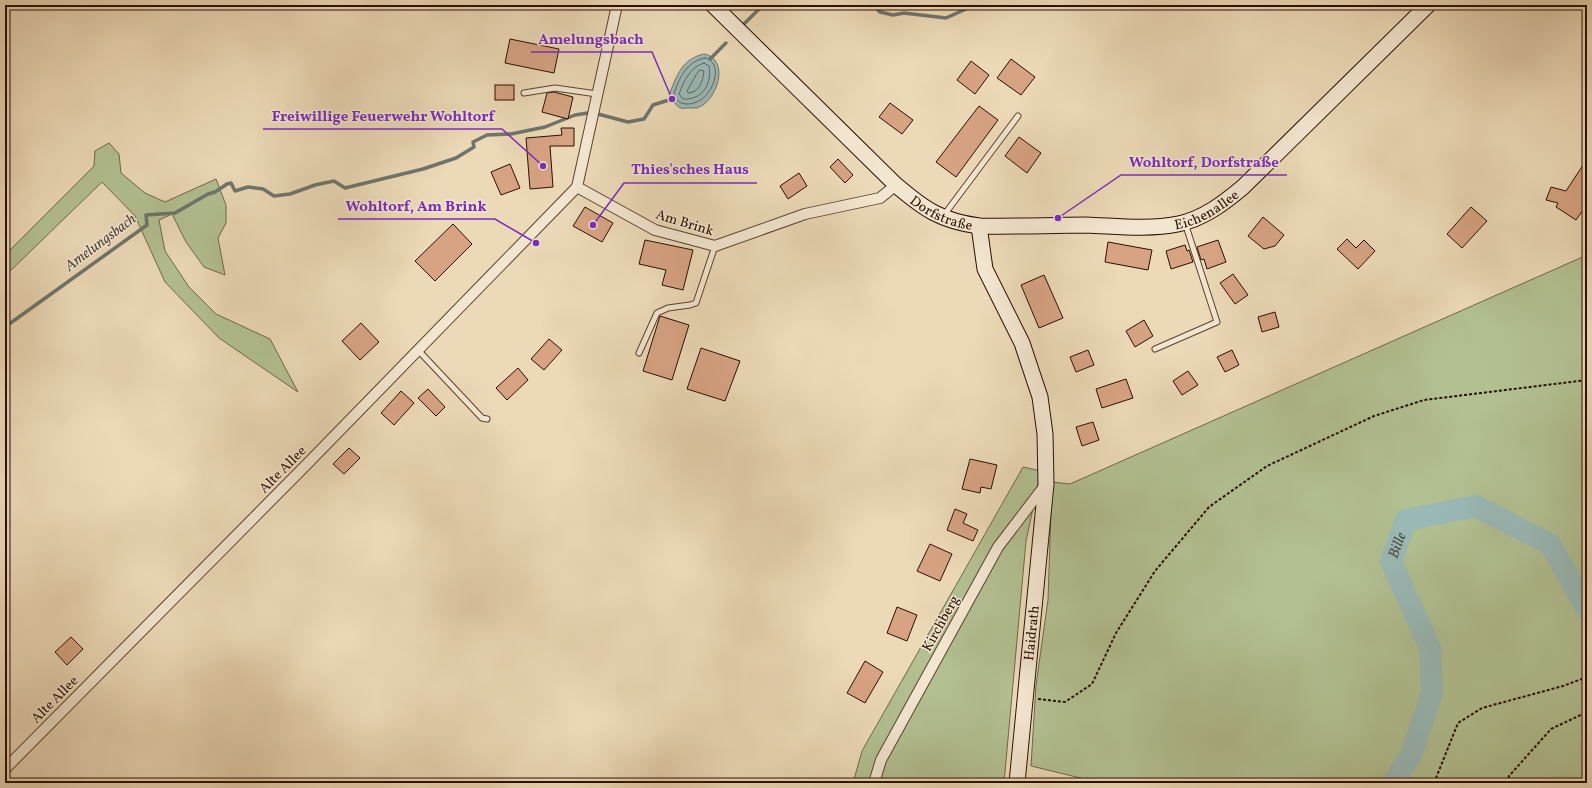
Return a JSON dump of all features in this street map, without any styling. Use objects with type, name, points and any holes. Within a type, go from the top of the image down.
[{"type":"street","points":[[577,187],[617,5]]},
{"type":"street","name":"Dorfstraße","points":[[713,5],[896,185],[919,204],[942,218],[967,225],[979,226],[985,269],[1022,343],[1040,397],[1045,434],[1046,484]]},
{"type":"street","name":"Eichenallee","points":[[979,226],[1058,225],[1160,227],[1184,222],[1211,211],[1228,200],[1243,187],[1428,5]]},
{"type":"street","name":"Am Brink","points":[[577,187],[655,230],[714,246],[805,214],[880,198],[896,185]]},
{"type":"street","name":"Alte Allee","points":[[5,769],[577,187]]},
{"type":"street","name":"Haidrath","points":[[1017,783],[1024,697],[1046,484]]},
{"type":"street","name":"Kirchberg","points":[[874,783],[881,760],[998,547],[1046,484]]},
{"type":"lane","points":[[524,93],[555,88],[597,94]]},
{"type":"lane","points":[[942,218],[1018,116]]},
{"type":"lane","points":[[1155,349],[1217,322],[1184,222]]},
{"type":"lane","points":[[639,353],[657,313],[668,308],[696,303],[714,246]]},
{"type":"lane","points":[[418,350],[482,418],[487,419]]},
{"type":"path","points":[[1024,697],[1066,702],[1092,684],[1116,633],[1155,572],[1209,507],[1267,466],[1374,416],[1424,400],[1587,380]]},
{"type":"path","points":[[1434,783],[1458,723],[1482,708],[1550,690],[1587,677]]},
{"type":"path","points":[[1508,783],[1510,776],[1551,729],[1587,712]]},
{"type":"green space","points":[[109,143],[119,154],[121,173],[145,193],[165,202],[216,179],[226,205],[226,223],[218,238],[225,275],[204,267],[186,242],[172,214],[159,220],[165,251],[189,287],[216,314],[270,339],[298,392],[219,338],[165,282],[135,216],[102,182],[5,276],[5,255],[94,166],[95,151]]},
{"type":"green space","points":[[1587,255],[1587,783],[1101,783],[1031,766],[1036,685],[1048,600],[1052,482],[1070,484]]},
{"type":"green space","points":[[1023,467],[1041,471],[1026,541],[1004,783],[853,783],[862,751]]},
{"type":"water","points":[[704,54],[712,58],[717,64],[719,72],[715,90],[704,104],[697,108],[681,108],[675,104],[669,95],[681,69],[685,64],[697,56]]},
{"type":"building","points":[[510,39],[559,49],[554,73],[505,63]]},
{"type":"building","points":[[1011,59],[1035,77],[1021,95],[997,78]]},
{"type":"building","points":[[971,61],[989,75],[975,94],[957,80]]},
{"type":"building","points":[[495,85],[514,85],[514,100],[495,100]]},
{"type":"building","points":[[554,92],[573,97],[568,119],[542,112],[547,93]]},
{"type":"building","points":[[890,103],[913,120],[902,134],[879,117]]},
{"type":"building","points":[[979,106],[998,120],[956,177],[936,162]]},
{"type":"building","points":[[561,128],[574,128],[574,146],[550,146],[553,187],[530,189],[526,138],[562,135]]},
{"type":"building","points":[[1019,137],[1041,153],[1027,173],[1005,156]]},
{"type":"building","points":[[838,159],[853,175],[845,183],[830,167]]},
{"type":"building","points":[[1587,159],[1587,204],[1576,220],[1556,207],[1558,203],[1546,200],[1551,187],[1566,191]]},
{"type":"building","points":[[510,164],[520,188],[501,195],[491,172]]},
{"type":"building","points":[[799,173],[807,186],[788,199],[780,186]]},
{"type":"building","points":[[585,207],[613,223],[602,242],[573,226]]},
{"type":"building","points":[[1471,207],[1487,221],[1462,248],[1447,234]]},
{"type":"building","points":[[1263,217],[1284,235],[1275,246],[1264,249],[1248,236]]},
{"type":"building","points":[[453,224],[472,244],[435,281],[415,261]]},
{"type":"building","points":[[1347,239],[1356,248],[1364,240],[1375,251],[1358,269],[1337,249]]},
{"type":"building","points":[[645,240],[693,250],[683,290],[662,285],[666,270],[639,264]]},
{"type":"building","points":[[1218,240],[1226,262],[1207,269],[1204,259],[1201,260],[1197,247]]},
{"type":"building","points":[[1108,242],[1152,250],[1148,270],[1105,262]]},
{"type":"building","points":[[1185,245],[1187,251],[1189,250],[1193,262],[1171,269],[1166,251]]},
{"type":"building","points":[[1233,274],[1248,295],[1235,304],[1220,283]]},
{"type":"building","points":[[1044,275],[1063,318],[1039,328],[1021,285]]},
{"type":"building","points":[[1275,312],[1279,327],[1262,332],[1258,317]]},
{"type":"building","points":[[660,316],[689,325],[672,380],[643,371]]},
{"type":"building","points":[[1144,320],[1153,336],[1135,347],[1126,331]]},
{"type":"building","points":[[361,323],[379,342],[360,360],[342,341]]},
{"type":"building","points":[[549,339],[562,350],[544,370],[531,359]]},
{"type":"building","points":[[701,348],[740,361],[725,401],[687,389]]},
{"type":"building","points":[[1088,350],[1094,365],[1076,372],[1070,357]]},
{"type":"building","points":[[1232,350],[1239,365],[1225,372],[1217,357]]},
{"type":"building","points":[[518,368],[528,380],[507,400],[496,388]]},
{"type":"building","points":[[1188,371],[1198,385],[1182,395],[1173,381]]},
{"type":"building","points":[[1126,379],[1133,398],[1102,408],[1096,389]]},
{"type":"building","points":[[428,389],[445,407],[436,416],[418,398]]},
{"type":"building","points":[[401,391],[414,403],[394,425],[381,413]]},
{"type":"building","points":[[1093,422],[1099,440],[1082,446],[1076,427]]},
{"type":"building","points":[[349,448],[360,458],[344,474],[333,464]]},
{"type":"building","points":[[970,459],[997,465],[991,489],[981,487],[980,493],[962,489]]},
{"type":"building","points":[[955,509],[967,514],[963,523],[978,530],[973,541],[947,530]]},
{"type":"building","points":[[930,544],[952,554],[940,581],[917,571]]},
{"type":"building","points":[[897,607],[917,615],[907,641],[887,633]]},
{"type":"building","points":[[71,637],[83,649],[67,665],[55,652]]},
{"type":"building","points":[[865,661],[883,672],[865,703],[847,693]]},
{"type":"waterway","name":"Amelungsbach","points":[[743,25],[763,5]]},
{"type":"waterway","name":"Amelungsbach","points":[[873,5],[880,12],[893,15],[904,13],[946,18],[966,9],[970,5]]},
{"type":"waterway","name":"Amelungsbach","points":[[710,59],[726,43]]},
{"type":"waterway","name":"Amelungsbach","points":[[598,114],[628,122],[644,119],[653,105],[674,97]]},
{"type":"waterway","name":"Amelungsbach","points":[[5,327],[147,225],[146,215],[175,213],[227,184],[231,183],[235,191],[248,187],[263,189],[274,196],[290,194],[315,185],[334,181],[345,188],[423,169],[456,158],[474,147],[473,142],[487,135],[511,134],[545,127],[575,115],[588,113]]},
{"type":"waterway","name":"Bille","points":[[1393,783],[1411,755],[1432,693],[1430,648],[1391,561],[1406,520],[1476,506],[1551,545],[1587,610]]},
{"type":"place","name":"Amelungsbach","points":[[672,99]]},
{"type":"place","name":"Freiwillige Feuerwehr Wohltorf","points":[[543,166]]},
{"type":"place","name":"Wohltorf, Dorfstraße","points":[[1058,218]]},
{"type":"place","name":"Thies'sches Haus","points":[[593,225]]},
{"type":"place","name":"Wohltorf, Am Brink","points":[[536,243]]}]
